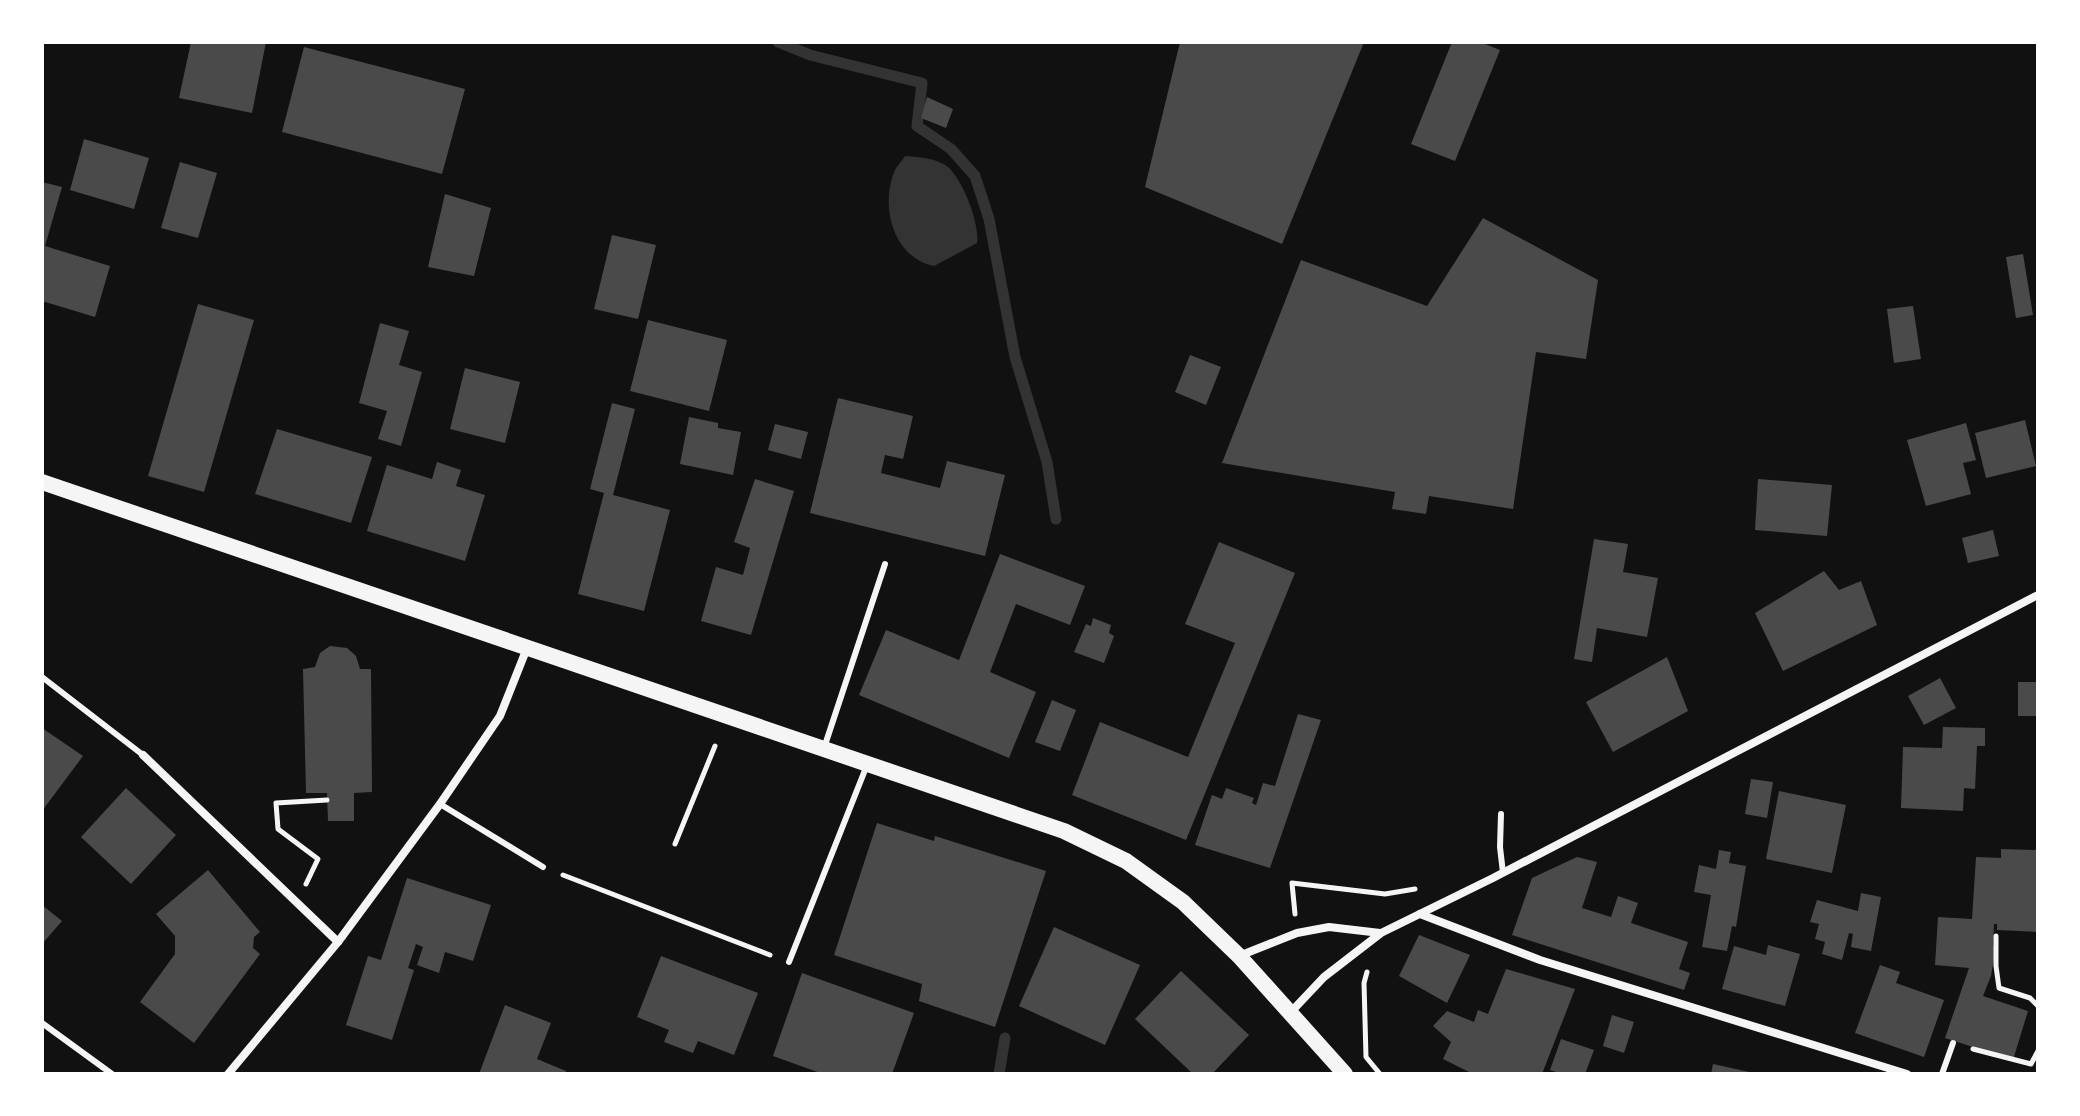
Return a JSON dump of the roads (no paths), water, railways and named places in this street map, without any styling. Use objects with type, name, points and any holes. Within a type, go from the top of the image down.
[{"type":"main road","points":[[42,482],[1064,831],[1126,861],[1183,902],[1239,956],[1345,1074]]},
{"type":"street","points":[[1290,1013],[1324,977],[1381,933],[1503,873],[2038,595]]},
{"type":"street","points":[[228,1074],[338,942],[440,804],[500,716],[527,648]]},
{"type":"street","points":[[143,755],[338,942]]},
{"type":"street","points":[[1420,914],[1540,960],[1907,1074]]},
{"type":"street","points":[[1239,956],[1297,933],[1329,927],[1381,933]]},
{"type":"lane","points":[[824,748],[885,564]]},
{"type":"lane","points":[[42,677],[143,755]]},
{"type":"lane","points":[[789,962],[868,763]]},
{"type":"lane","points":[[440,804],[543,867]]},
{"type":"lane","points":[[1501,814],[1503,873]]},
{"type":"lane","points":[[42,1023],[112,1074]]},
{"type":"lane","points":[[1942,1074],[1953,1043]]},
{"type":"waterway","points":[[778,42],[810,55],[922,83],[917,126],[951,149],[975,176],[989,219],[1015,357],[1047,462],[1056,519]]},
{"type":"waterway","points":[[999,1074],[1005,1038]]}]
